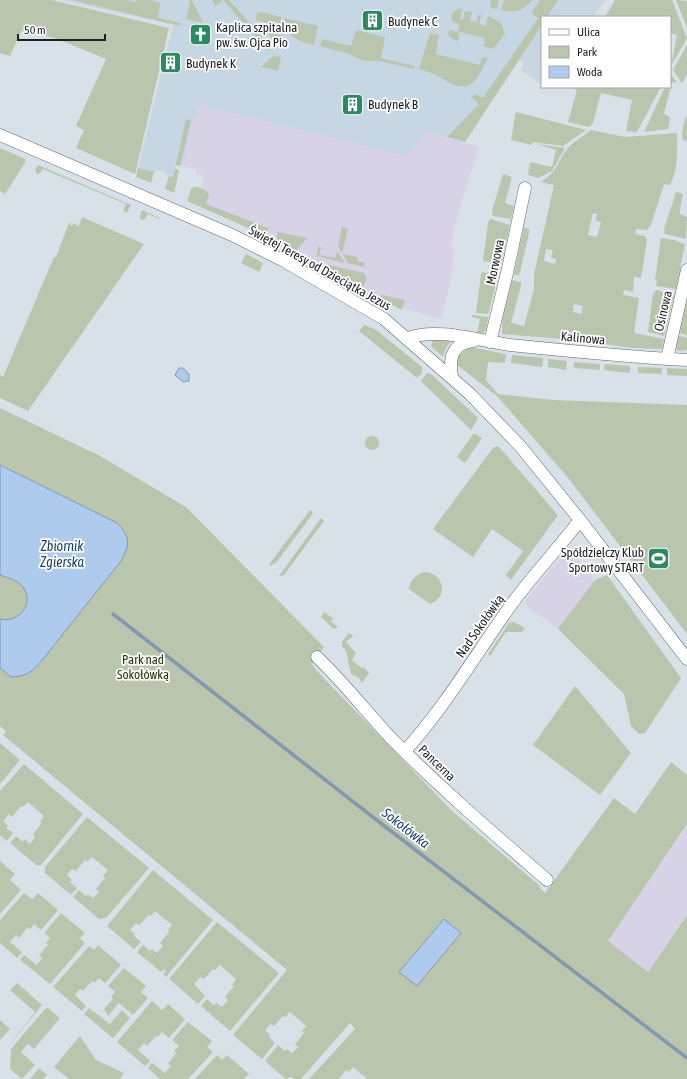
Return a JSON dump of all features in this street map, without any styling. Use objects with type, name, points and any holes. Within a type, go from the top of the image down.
[{"type":"street","name":"Świętej Teresy od Dzieciątka Jezus","points":[[0,135],[263,250],[378,315],[408,338],[452,377],[522,447],[687,659]]},
{"type":"street","name":"Morwowa","points":[[490,342],[507,273],[525,188]]},
{"type":"street","name":"Osinowa","points":[[667,359],[687,270]]},
{"type":"street","name":"Kalinowa","points":[[408,338],[417,335],[431,334],[477,341],[687,360]]},
{"type":"street","name":"Kalinowa","points":[[452,377],[450,361],[454,350],[460,345],[477,341]]},
{"type":"street","name":"Nad Sokołówką","points":[[405,751],[417,738],[454,689],[518,595],[580,520]]},
{"type":"street","name":"Pancerna","points":[[317,657],[405,751],[463,808],[547,880]]},
{"type":"shaded area","points":[[61,0],[605,0],[594,16],[541,16],[541,84],[520,70],[524,63],[519,60],[465,142],[427,132],[406,156],[200,105],[192,123],[183,166],[176,164],[173,177],[166,175],[166,172],[157,170],[156,173],[138,168],[173,25]]},
{"type":"shaded area","points":[[200,105],[406,156],[427,132],[479,147],[454,230],[451,248],[455,249],[449,287],[441,319],[403,308],[363,288],[284,241],[198,202],[204,176],[196,174],[196,169],[183,166],[192,123]]},
{"type":"shaded area","points":[[562,556],[576,558],[595,580],[558,629],[529,609],[526,600]]},
{"type":"shaded area","points":[[687,825],[687,914],[648,972],[608,941]]},
{"type":"green space","points":[[0,0],[52,0],[169,28],[135,174],[76,148],[84,130],[76,126],[106,59],[55,38],[21,31],[10,56],[0,53]]},
{"type":"green space","points":[[72,0],[126,0],[135,2],[136,0],[150,0],[160,3],[158,18],[181,23],[180,26]]},
{"type":"green space","points":[[190,0],[192,0],[203,23],[186,19]]},
{"type":"green space","points":[[212,0],[223,0],[216,6]]},
{"type":"green space","points":[[223,0],[229,0],[271,47],[268,51]]},
{"type":"green space","points":[[491,0],[499,0],[497,9],[490,8]]},
{"type":"green space","points":[[504,0],[532,0],[529,4],[518,11],[510,11],[501,10]]},
{"type":"green space","points":[[540,0],[558,0],[548,16],[541,16],[541,27],[465,142],[447,137],[479,104],[471,97],[476,94],[483,98],[538,18],[531,13]]},
{"type":"green space","points":[[615,0],[672,0],[687,38],[671,66],[677,35],[671,33],[671,16],[606,16]]},
{"type":"green space","points":[[676,0],[687,1],[687,28]]},
{"type":"green space","points":[[462,8],[460,19],[463,19],[465,11],[472,12],[470,21],[477,22],[478,15],[481,15],[479,24],[486,26],[488,16],[501,23],[505,34],[493,49],[484,46],[485,38],[460,32],[458,41],[452,39],[448,34],[449,30],[458,32],[460,24],[453,22],[451,15],[456,10]]},
{"type":"green space","points":[[261,12],[281,17],[281,26],[258,21],[256,19],[257,13]]},
{"type":"green space","points":[[284,18],[318,26],[314,45],[302,42],[293,37],[287,29]]},
{"type":"green space","points":[[356,30],[385,37],[381,58],[415,66],[413,69],[380,61],[364,61],[349,54],[320,46],[322,39],[351,46]]},
{"type":"green space","points":[[266,32],[282,35],[282,46],[279,45]]},
{"type":"green space","points":[[430,33],[439,35],[436,54],[480,65],[482,57],[488,58],[478,77],[471,84],[466,86],[455,85],[434,74],[419,69]]},
{"type":"green space","points":[[687,45],[687,74],[682,83],[673,70]]},
{"type":"green space","points":[[273,56],[281,57],[278,71],[261,67]]},
{"type":"green space","points":[[671,74],[677,83],[672,82],[671,86]]},
{"type":"green space","points":[[572,88],[660,88],[637,132],[626,131],[632,100],[601,93],[593,123],[589,127],[568,122],[577,90]]},
{"type":"green space","points":[[665,88],[670,88],[664,114],[670,117],[668,129],[644,132]]},
{"type":"green space","points":[[516,112],[586,130],[563,146],[533,142],[532,145],[511,140]]},
{"type":"green space","points":[[685,117],[687,117],[687,141],[683,140],[682,133]]},
{"type":"green space","points":[[186,119],[191,120],[180,166],[176,165]]},
{"type":"green space","points":[[591,130],[625,137],[677,133],[676,166],[673,178],[670,185],[664,184],[651,225],[647,230],[636,229],[635,234],[645,236],[647,240],[641,278],[634,277],[633,292],[624,290],[623,295],[639,298],[634,333],[664,339],[662,349],[633,348],[576,340],[502,334],[502,321],[512,280],[521,282],[521,286],[511,323],[524,326],[534,289],[534,274],[554,185],[541,182],[551,174],[568,148]],"holes":[[[593,213],[597,214],[596,221],[601,222],[597,237],[588,235]],[[546,249],[553,250],[551,258],[556,259],[555,264],[544,261]],[[574,304],[583,306],[581,314],[573,312]]]},
{"type":"green space","points":[[536,144],[565,148],[552,171],[538,178],[528,175],[530,162],[552,167],[556,150]]},
{"type":"green space","points":[[0,148],[25,159],[25,163],[5,194],[0,191]]},
{"type":"green space","points":[[38,165],[131,205],[127,213],[123,211],[126,204],[43,169],[39,174],[37,174],[35,170]]},
{"type":"green space","points":[[138,168],[154,172],[151,183],[136,177]]},
{"type":"green space","points":[[175,169],[179,170],[174,193],[165,189],[169,176],[173,177]]},
{"type":"green space","points":[[503,174],[512,177],[505,203],[514,206],[511,219],[493,216],[492,211]]},
{"type":"green space","points":[[194,187],[199,187],[208,192],[209,195],[206,204],[268,228],[266,236],[187,201],[191,189]]},
{"type":"green space","points":[[676,192],[683,194],[680,214],[687,217],[686,239],[665,234],[664,229]]},
{"type":"green space","points":[[142,210],[160,218],[159,219],[148,214],[145,219],[141,220],[140,216]]},
{"type":"green space","points":[[82,217],[144,244],[28,411],[0,398],[0,375],[3,377],[54,257],[56,257],[69,223],[71,222],[70,225],[72,226],[73,223],[79,226]]},
{"type":"green space","points":[[490,219],[510,225],[501,264],[483,261],[488,223]]},
{"type":"green space","points":[[342,227],[348,228],[342,254],[338,247]]},
{"type":"green space","points":[[524,227],[529,229],[529,233],[519,276],[514,274]]},
{"type":"green space","points":[[278,232],[307,238],[296,251],[276,241]]},
{"type":"green space","points":[[661,238],[674,240],[685,244],[676,289],[656,286],[657,281],[655,280]]},
{"type":"green space","points":[[318,247],[321,247],[319,255],[335,258],[337,251],[345,263],[317,256]]},
{"type":"green space","points":[[246,254],[263,263],[259,272],[241,263]]},
{"type":"green space","points":[[342,254],[358,257],[357,261],[365,263],[364,267],[348,263]]},
{"type":"green space","points":[[329,265],[364,273],[367,278],[362,290],[325,268]]},
{"type":"green space","points":[[483,272],[498,276],[488,314],[476,313],[481,274]]},
{"type":"green space","points":[[656,290],[674,295],[664,336],[648,332],[653,294]]},
{"type":"green space","points":[[382,295],[405,300],[402,310],[380,299]]},
{"type":"green space","points":[[687,302],[687,335],[680,333]]},
{"type":"green space","points":[[472,315],[488,317],[486,330],[483,333],[477,333],[480,319],[472,317]]},
{"type":"green space","points":[[364,325],[375,329],[422,367],[422,373],[417,378],[359,331]]},
{"type":"green space","points":[[679,336],[687,338],[687,350],[678,351],[676,348]]},
{"type":"green space","points":[[433,340],[451,341],[446,348],[443,357],[431,346]]},
{"type":"green space","points":[[469,347],[506,354],[505,363],[488,362],[486,380],[498,394],[553,400],[687,405],[687,634],[569,479],[497,396],[457,365],[458,356]]},
{"type":"green space","points":[[512,355],[543,358],[542,367],[511,363]]},
{"type":"green space","points":[[548,359],[567,361],[566,370],[548,367]]},
{"type":"green space","points":[[574,362],[600,364],[600,370],[574,368]]},
{"type":"green space","points":[[605,364],[630,366],[630,373],[604,370]]},
{"type":"green space","points":[[638,367],[662,368],[662,374],[638,373]]},
{"type":"green space","points":[[667,368],[687,369],[687,376],[667,375]]},
{"type":"green space","points":[[427,373],[431,374],[478,418],[471,430],[421,381]]},
{"type":"green space","name":"Park nad Sokołówką","points":[[0,408],[100,456],[186,507],[324,647],[312,664],[316,670],[452,811],[540,886],[539,887],[545,893],[614,798],[635,814],[671,762],[687,775],[687,824],[608,941],[648,972],[687,915],[687,1079],[367,1079],[353,1067],[349,1072],[346,1070],[339,1079],[309,1079],[355,1029],[350,1023],[301,1079],[294,1079],[291,1077],[286,1079],[265,1061],[278,1045],[285,1051],[287,1049],[292,1053],[298,1047],[295,1044],[304,1033],[302,1031],[306,1026],[290,1012],[285,1017],[283,1016],[274,1026],[271,1024],[265,1030],[275,1043],[262,1059],[233,1035],[287,970],[3,735],[6,731],[0,726]]},
{"type":"green space","points":[[474,433],[482,438],[465,463],[457,457]]},
{"type":"green space","points":[[372,436],[377,438],[379,443],[377,448],[372,450],[367,448],[365,443],[367,438]]},
{"type":"green space","points":[[497,446],[558,515],[511,580],[506,575],[523,551],[492,529],[473,557],[433,529],[493,448]]},
{"type":"green space","points":[[310,510],[313,513],[312,515],[276,563],[270,566],[270,563]]},
{"type":"green space","points":[[321,518],[324,521],[284,575],[279,576]]},
{"type":"green space","points":[[427,572],[438,578],[442,587],[440,597],[430,604],[409,589],[411,582],[417,575]]},
{"type":"green space","points":[[607,575],[681,678],[645,733],[639,734],[631,726],[624,694],[558,629],[595,580]]},
{"type":"green space","points":[[324,612],[333,618],[331,621],[338,627],[334,629],[321,617]]},
{"type":"green space","points":[[514,622],[525,628],[522,632],[506,632],[490,656],[488,654],[509,623]]},
{"type":"green space","points":[[349,633],[353,636],[346,642],[356,653],[352,660],[363,669],[364,667],[369,673],[362,683],[358,677],[352,675],[345,649],[342,647],[342,642]]},
{"type":"green space","points":[[575,686],[631,753],[600,795],[533,745]]},
{"type":"green space","points":[[0,743],[20,760],[0,784]]},
{"type":"green space","points":[[421,744],[427,749],[424,752],[432,758],[430,762],[419,751]]},
{"type":"green space","points":[[24,764],[83,814],[41,865],[36,865],[10,843],[16,836],[23,842],[24,839],[30,844],[35,837],[33,834],[42,823],[40,822],[44,816],[28,802],[23,807],[21,806],[12,817],[9,814],[3,821],[8,826],[6,828],[13,833],[7,841],[0,835],[0,791]]},
{"type":"green space","points":[[87,817],[149,868],[106,918],[99,919],[73,897],[79,890],[86,896],[88,894],[93,898],[99,892],[96,889],[105,878],[103,876],[108,870],[92,857],[87,862],[85,860],[76,871],[72,869],[67,875],[72,880],[70,882],[77,888],[71,895],[45,873],[45,867]]},
{"type":"green space","points":[[0,861],[15,874],[10,880],[21,890],[0,914]]},
{"type":"green space","points":[[153,870],[213,920],[166,977],[163,974],[166,971],[164,969],[161,972],[137,952],[143,945],[150,951],[152,949],[157,953],[163,946],[160,943],[169,932],[168,930],[172,925],[155,911],[139,925],[136,923],[130,930],[141,942],[134,949],[107,926]]},
{"type":"green space","points":[[24,893],[32,899],[38,893],[58,910],[41,930],[34,924],[30,929],[27,928],[19,938],[16,935],[10,942],[22,952],[17,958],[0,943],[0,920]]},
{"type":"green space","points":[[61,913],[85,933],[80,938],[85,943],[50,984],[20,960],[24,955],[37,965],[42,958],[39,955],[48,945],[46,943],[50,938],[44,933]]},
{"type":"green space","points":[[217,922],[279,973],[230,1031],[201,1006],[207,999],[214,1005],[216,1003],[222,1007],[228,1000],[225,997],[234,986],[232,985],[236,979],[220,965],[215,970],[213,969],[204,979],[200,977],[194,984],[205,996],[198,1004],[169,979]]},
{"type":"green space","points":[[98,945],[121,965],[105,983],[99,978],[94,983],[92,981],[83,991],[80,989],[75,995],[86,1006],[82,1011],[53,987],[89,946],[94,950]]},
{"type":"green space","points":[[124,968],[146,986],[141,992],[148,998],[133,1015],[119,1003],[108,1016],[104,1009],[113,999],[111,997],[115,992],[108,986]]},
{"type":"green space","points":[[17,983],[42,1005],[4,1052],[35,1012],[10,990]]},
{"type":"green space","points":[[152,1001],[162,1010],[168,1004],[185,1019],[169,1038],[162,1032],[147,1046],[144,1043],[138,1050],[150,1061],[145,1066],[117,1042]]},
{"type":"green space","points":[[48,1008],[60,1018],[34,1049],[28,1044],[21,1052],[35,1065],[22,1079],[10,1069],[11,1049],[45,1009]]},
{"type":"green space","points":[[89,1008],[110,1024],[122,1010],[130,1018],[113,1038],[84,1014]]},
{"type":"green space","points":[[0,1020],[10,1029],[0,1040]]},
{"type":"green space","points":[[188,1022],[212,1041],[207,1047],[213,1052],[188,1079],[160,1079],[148,1068],[152,1063],[165,1073],[171,1066],[168,1064],[176,1053],[174,1051],[179,1046],[172,1040]]},
{"type":"green space","points":[[80,1036],[96,1060],[124,1073],[120,1079],[69,1079],[54,1067]]},
{"type":"green space","points":[[217,1055],[222,1060],[227,1055],[249,1074],[244,1079],[195,1079]]},
{"type":"green space","points":[[39,1068],[47,1075],[43,1079],[30,1079]]},
{"type":"water","points":[[179,368],[183,368],[189,374],[189,381],[183,382],[175,375]]},
{"type":"water","name":"Zbiornik Zgierska","points":[[0,465],[117,523],[122,528],[128,541],[121,561],[39,664],[26,674],[11,677],[0,668],[0,619],[7,620],[19,615],[26,605],[27,599],[26,592],[18,582],[0,575]]},
{"type":"water","points":[[444,919],[461,933],[417,986],[399,972]]},
{"type":"waterway","name":"Sokołówka","points":[[113,614],[383,825],[687,1058]]},
{"type":"place","name":"Budynek C","points":[[373,21]]},
{"type":"place","name":"Kaplica szpitalna pw. św. Ojca Pio","points":[[201,34]]},
{"type":"place","name":"Budynek K","points":[[171,63]]},
{"type":"place","name":"Budynek B","points":[[353,104]]},
{"type":"place","name":"Spółdzielczy Klub Sportowy START","points":[[659,559]]}]
